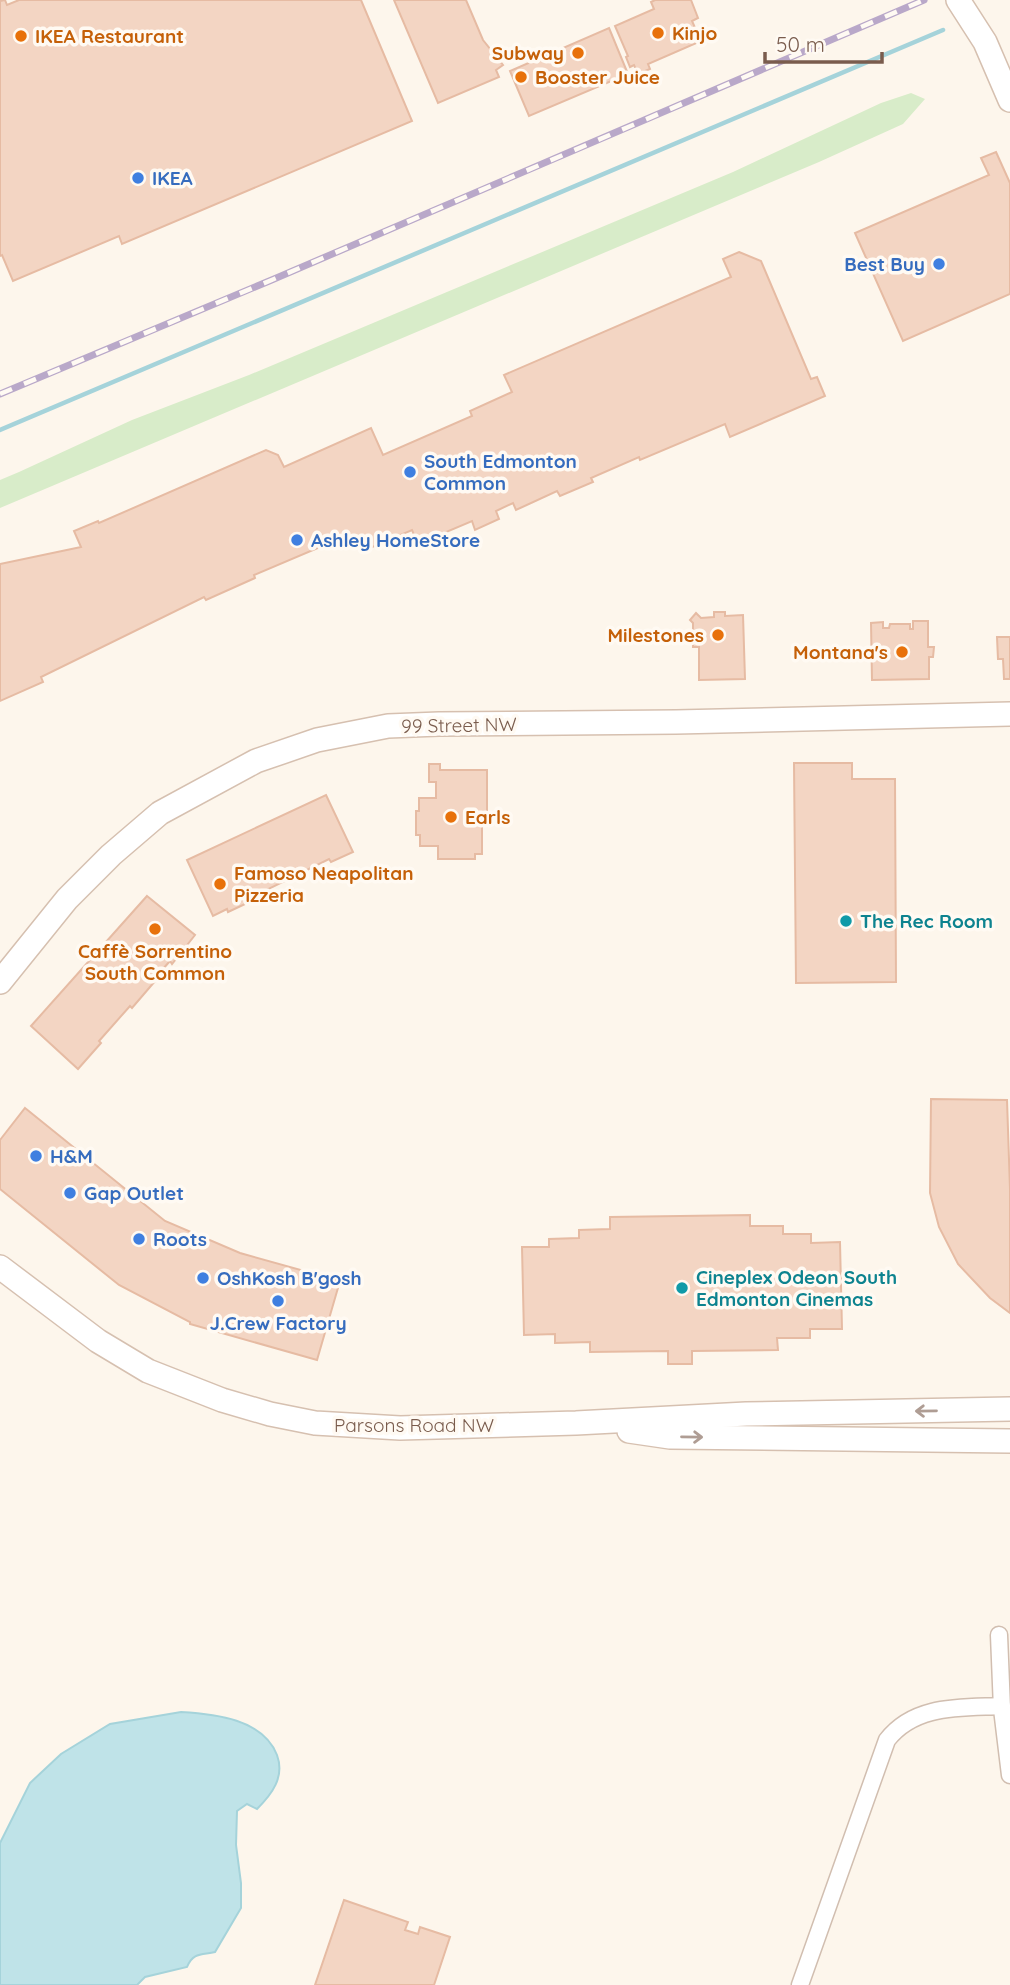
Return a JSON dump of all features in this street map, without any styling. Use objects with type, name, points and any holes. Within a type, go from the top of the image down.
[{"type":"main road","points":[[958,0],[985,42],[1010,100]]},
{"type":"main road","points":[[979,0],[985,42]]},
{"type":"main road","name":"99 Street NW","points":[[0,982],[67,900],[111,855],[160,813],[256,761],[317,740],[388,726],[439,724],[676,722],[1010,714]]},
{"type":"main road","name":"Parsons Road NW","points":[[0,1267],[99,1341],[148,1371],[191,1389],[270,1414],[315,1423],[366,1427],[576,1423],[746,1414],[1010,1409]]},
{"type":"main road","name":"Parsons Road NW","points":[[576,1423],[670,1437],[1010,1441]]},
{"type":"street","points":[[999,1635],[1002,1706],[1010,1775]]},
{"type":"street","points":[[800,1985],[887,1740],[902,1725],[935,1710],[1002,1706]]},
{"type":"green space","points":[[911,93],[925,99],[903,124],[0,508],[0,480],[132,420],[249,375],[733,172],[881,103]]},
{"type":"water","points":[[181,1712],[223,1717],[249,1726],[261,1733],[270,1743],[279,1763],[276,1785],[257,1809],[247,1804],[237,1811],[236,1845],[241,1908],[215,1952],[195,1956],[187,1967],[145,1977],[137,1985],[0,1985],[0,1843],[30,1783],[61,1754],[110,1724]]},
{"type":"building","name":"IKEA","points":[[5,0],[7,5],[19,0],[361,0],[412,121],[122,244],[119,236],[13,281],[2,255],[0,256],[0,1]]},
{"type":"building","points":[[394,0],[466,0],[483,40],[503,65],[496,70],[499,77],[438,103]]},
{"type":"building","name":"Kinjo","points":[[691,0],[698,18],[692,21],[701,41],[648,64],[650,69],[638,74],[634,65],[630,67],[615,26],[654,9],[651,2]]},
{"type":"building","points":[[609,28],[628,74],[529,116],[510,71]]},
{"type":"building","name":"Best Buy","points":[[996,152],[1010,183],[1010,294],[903,341],[855,233],[989,175],[981,158]]},
{"type":"building","name":"South Edmonton Common","points":[[739,252],[761,261],[811,379],[817,377],[825,396],[730,437],[725,424],[640,460],[639,457],[591,478],[593,482],[560,496],[557,491],[516,510],[513,503],[496,511],[499,519],[475,530],[472,521],[418,544],[412,530],[370,548],[320,547],[254,575],[255,578],[206,600],[204,597],[41,677],[43,682],[0,701],[0,564],[81,547],[74,531],[98,521],[99,523],[266,450],[278,455],[284,467],[371,428],[383,455],[472,416],[470,411],[512,392],[504,375],[731,277],[723,259]]},
{"type":"building","name":"Milestones","points":[[714,612],[725,612],[725,616],[743,615],[745,679],[699,680],[699,647],[693,647],[693,623],[690,620],[696,613],[701,618],[714,617]]},
{"type":"building","name":"Montana's","points":[[913,621],[928,621],[928,647],[934,647],[933,657],[929,657],[929,679],[872,680],[871,623],[883,622],[883,628],[889,628],[890,624],[910,624],[910,629],[913,629]]},
{"type":"building","points":[[997,637],[1010,637],[1010,679],[1004,679],[1003,659],[998,659]]},
{"type":"building","name":"The Rec Room","points":[[794,763],[852,763],[852,779],[895,779],[896,982],[796,983]]},
{"type":"building","name":"Earls","points":[[429,764],[440,764],[440,770],[487,770],[487,824],[482,824],[482,854],[475,854],[475,859],[438,859],[438,846],[420,846],[420,835],[416,835],[419,798],[436,798],[436,782],[429,782]]},
{"type":"building","points":[[326,795],[353,852],[331,862],[329,859],[254,896],[256,899],[213,916],[187,860]]},
{"type":"building","points":[[147,896],[195,935],[172,964],[170,961],[132,1008],[130,1006],[99,1041],[101,1043],[78,1069],[31,1026]]},
{"type":"building","points":[[931,1099],[1007,1100],[1010,1313],[990,1298],[958,1264],[939,1227],[930,1193]]},
{"type":"building","points":[[25,1108],[165,1221],[240,1253],[340,1281],[317,1360],[190,1324],[119,1285],[0,1189],[0,1140]]},
{"type":"building","name":"Cineplex Odeon South Edmonton Cinemas","points":[[750,1215],[750,1226],[783,1226],[783,1234],[811,1234],[811,1243],[840,1242],[842,1329],[810,1329],[810,1338],[777,1338],[778,1350],[692,1351],[692,1364],[668,1364],[668,1351],[590,1352],[590,1342],[555,1343],[555,1334],[524,1335],[522,1247],[549,1247],[549,1239],[579,1238],[579,1230],[610,1229],[610,1217]]},
{"type":"building","points":[[344,1900],[408,1922],[405,1930],[418,1934],[420,1927],[450,1937],[434,1985],[315,1985]]},
{"type":"waterway","points":[[0,430],[943,30]]},
{"type":"railway","points":[[0,394],[924,0]]},
{"type":"place","name":"Kinjo","points":[[658,33]]},
{"type":"place","name":"IKEA Restaurant","points":[[21,36]]},
{"type":"place","name":"Subway","points":[[578,53]]},
{"type":"place","name":"Booster Juice","points":[[521,77]]},
{"type":"place","name":"IKEA","points":[[138,178]]},
{"type":"place","name":"Best Buy","points":[[939,264]]},
{"type":"place","name":"South Edmonton Common","points":[[410,472]]},
{"type":"place","name":"Ashley HomeStore","points":[[297,540]]},
{"type":"place","name":"Milestones","points":[[718,635]]},
{"type":"place","name":"Montana's","points":[[902,652]]},
{"type":"place","name":"Earls","points":[[451,817]]},
{"type":"place","name":"Famoso Neapolitan Pizzeria","points":[[220,884]]},
{"type":"place","name":"The Rec Room","points":[[846,921]]},
{"type":"place","name":"Caffè Sorrentino South Common","points":[[155,929]]},
{"type":"place","name":"H&M","points":[[36,1156]]},
{"type":"place","name":"Gap Outlet","points":[[70,1193]]},
{"type":"place","name":"Roots","points":[[139,1239]]},
{"type":"place","name":"OshKosh B'gosh","points":[[203,1278]]},
{"type":"place","name":"Cineplex Odeon South Edmonton Cinemas","points":[[682,1288]]},
{"type":"place","name":"J.Crew Factory","points":[[278,1301]]}]
